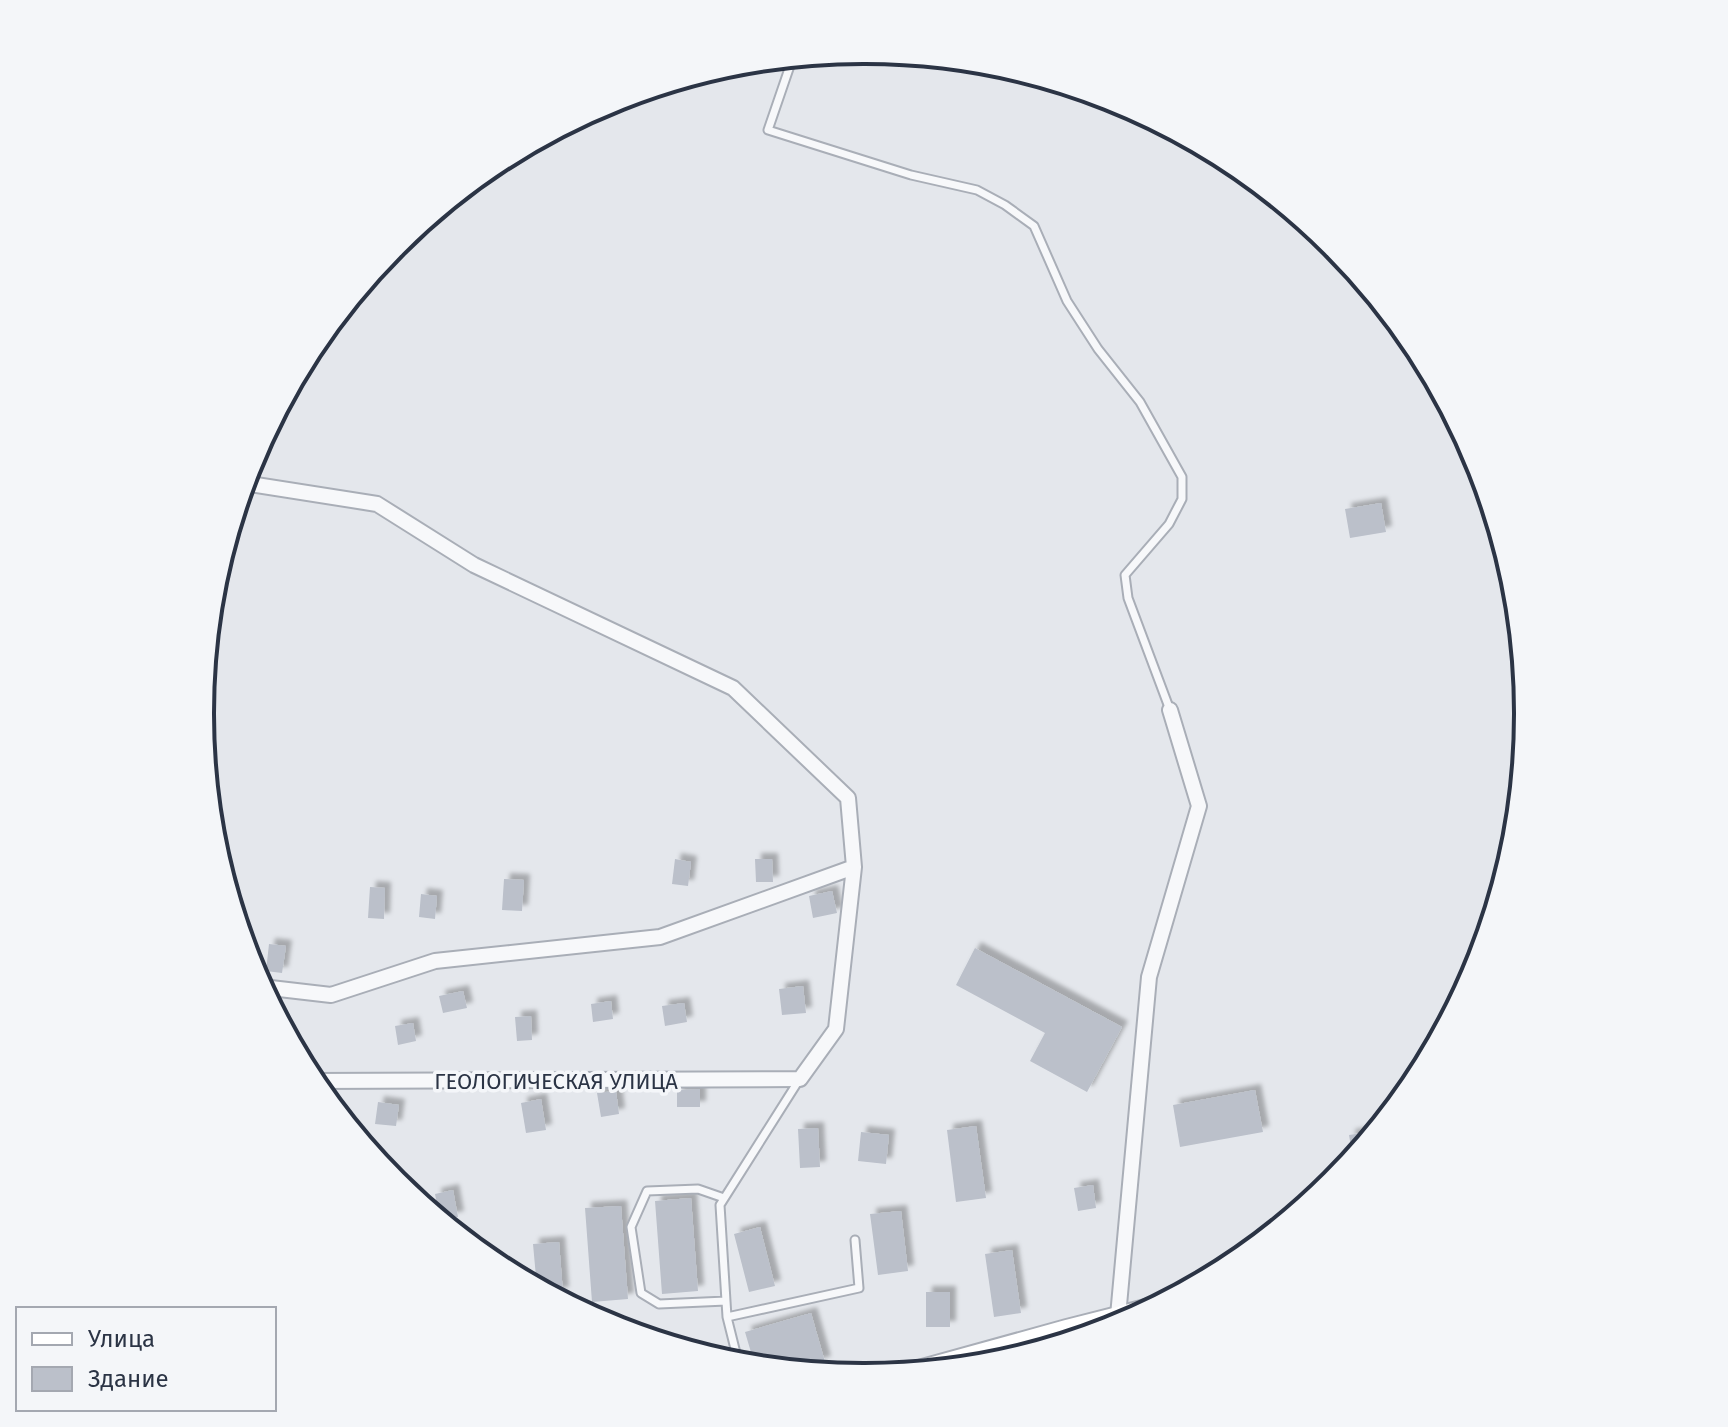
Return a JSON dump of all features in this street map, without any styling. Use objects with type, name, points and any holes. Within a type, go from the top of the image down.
[{"type":"street","points":[[257,485],[377,504],[474,565],[733,688],[848,798],[854,867],[836,1029],[800,1079]]},
{"type":"street","points":[[1118,1311],[1149,977],[1199,806],[1170,710]]},
{"type":"street","points":[[276,989],[331,995],[435,961],[660,937],[854,867]]},
{"type":"street","name":"ГЕОЛОГИЧЕСКАЯ УЛИЦА","points":[[329,1081],[800,1079]]},
{"type":"lane","points":[[789,69],[768,130],[911,175],[977,190],[1034,226],[1067,301],[1098,349],[1140,402],[1182,477],[1182,499],[1169,524],[1125,575],[1128,598],[1170,710]]},
{"type":"lane","points":[[735,1351],[727,1317],[720,1205],[800,1079]]},
{"type":"lane","points":[[724,1198],[698,1189],[647,1191],[631,1227],[641,1293],[659,1304],[726,1301]]},
{"type":"lane","points":[[727,1317],[859,1288],[855,1240]]},
{"type":"building","points":[[1381,503],[1386,532],[1350,538],[1345,509]]},
{"type":"building","points":[[675,859],[691,862],[688,886],[672,884]]},
{"type":"building","points":[[755,859],[772,859],[773,882],[756,882]]},
{"type":"building","points":[[504,879],[524,880],[522,911],[502,910]]},
{"type":"building","points":[[370,887],[385,888],[384,919],[368,918]]},
{"type":"building","points":[[832,891],[837,913],[813,918],[809,896]]},
{"type":"building","points":[[421,894],[437,896],[435,919],[419,917]]},
{"type":"building","points":[[269,944],[286,946],[282,973],[268,971]]},
{"type":"building","points":[[975,948],[1122,1027],[1087,1092],[1030,1061],[1045,1033],[956,985]]},
{"type":"building","points":[[803,986],[806,1013],[782,1015],[779,989]]},
{"type":"building","points":[[463,991],[467,1008],[443,1013],[439,996]]},
{"type":"building","points":[[611,1001],[613,1019],[593,1022],[591,1004]]},
{"type":"building","points":[[684,1003],[687,1022],[665,1026],[662,1006]]},
{"type":"building","points":[[531,1016],[532,1040],[517,1041],[515,1017]]},
{"type":"building","points":[[413,1023],[416,1041],[398,1045],[395,1026]]},
{"type":"building","points":[[700,1089],[700,1107],[677,1107],[677,1090]]},
{"type":"building","points":[[1255,1090],[1263,1132],[1180,1147],[1173,1105]]},
{"type":"building","points":[[616,1091],[619,1114],[601,1117],[597,1093]]},
{"type":"building","points":[[541,1099],[546,1130],[526,1133],[521,1103]]},
{"type":"building","points":[[378,1102],[399,1105],[396,1126],[375,1124]]},
{"type":"building","points":[[976,1126],[986,1198],[956,1202],[947,1130]]},
{"type":"building","points":[[818,1128],[820,1167],[800,1168],[798,1129]]},
{"type":"building","points":[[861,1132],[889,1135],[886,1164],[858,1161]]},
{"type":"building","points":[[1359,1134],[1350,1144],[1349,1135]]},
{"type":"building","points":[[1093,1185],[1096,1208],[1078,1211],[1074,1188]]},
{"type":"building","points":[[453,1190],[458,1217],[437,1203],[435,1194]]},
{"type":"building","points":[[691,1198],[698,1291],[662,1294],[655,1201]]},
{"type":"building","points":[[621,1206],[628,1299],[592,1302],[585,1208]]},
{"type":"building","points":[[901,1211],[908,1271],[878,1275],[870,1214]]},
{"type":"building","points":[[760,1227],[775,1286],[749,1292],[734,1234]]},
{"type":"building","points":[[559,1242],[563,1288],[536,1274],[533,1244]]},
{"type":"building","points":[[1012,1250],[1021,1313],[994,1317],[985,1254]]},
{"type":"building","points":[[926,1292],[950,1292],[950,1327],[926,1327]]},
{"type":"building","points":[[811,1313],[825,1362],[751,1353],[745,1332]]}]
